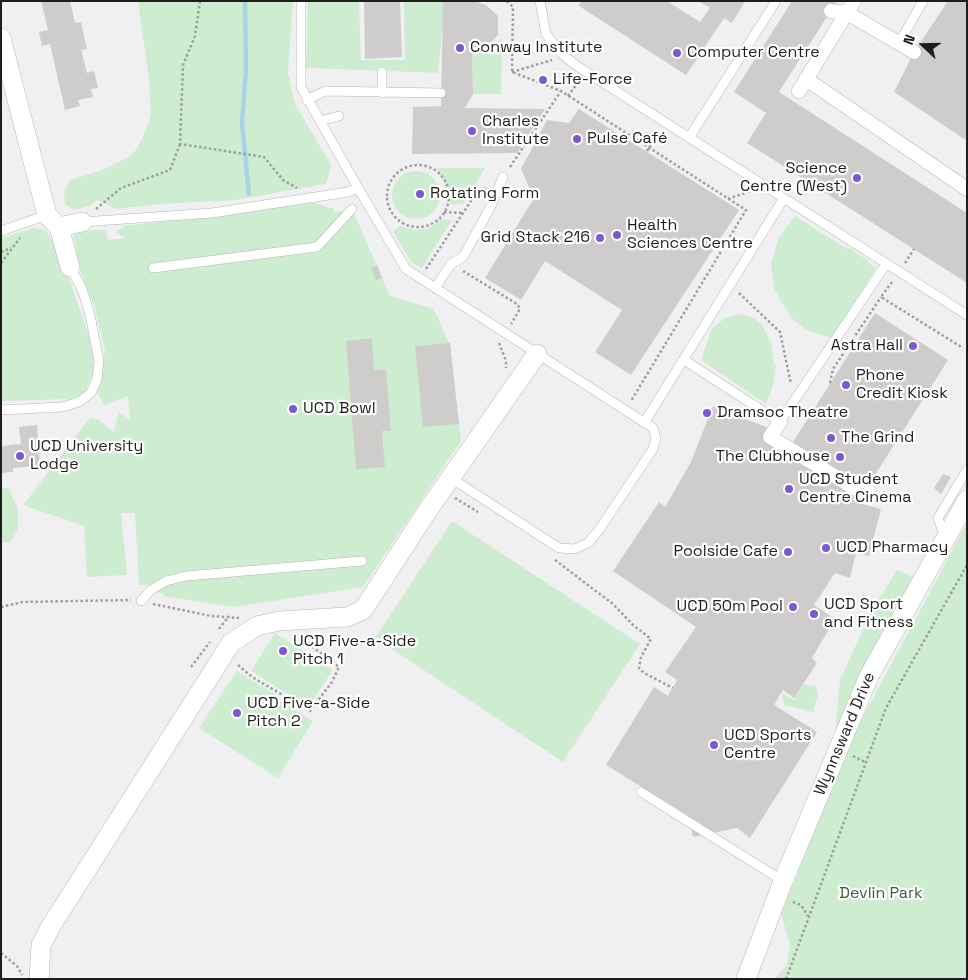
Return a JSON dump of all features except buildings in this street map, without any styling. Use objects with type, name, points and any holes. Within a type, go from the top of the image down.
[{"type":"street","points":[[851,7],[898,45],[914,52]]},
{"type":"street","points":[[831,11],[851,7]]},
{"type":"street","points":[[851,7],[802,85],[967,189]]},
{"type":"street","points":[[1,38],[9,102],[70,268]]},
{"type":"street","points":[[53,221],[82,222]]},
{"type":"street","points":[[39,979],[41,945],[50,926],[231,644],[257,626],[279,621],[347,617],[363,610],[450,487],[538,354]]},
{"type":"street","points":[[780,422],[770,437],[866,494],[869,491]]},
{"type":"street","name":"Wynnsward Drive","points":[[746,979],[783,881],[869,676],[967,500]]},
{"type":"lane","points":[[301,1],[301,87],[406,269],[654,428],[656,438],[653,449],[599,530],[588,543],[575,549],[559,548],[450,487]]},
{"type":"lane","points":[[540,1],[546,34],[562,54],[586,72],[967,315]]},
{"type":"lane","points":[[689,138],[776,1]]},
{"type":"lane","points":[[898,45],[923,1]]},
{"type":"lane","points":[[382,72],[382,93]]},
{"type":"lane","points":[[308,100],[325,91],[441,93]]},
{"type":"lane","points":[[320,121],[339,116]]},
{"type":"lane","points":[[435,288],[451,264],[463,256],[491,206],[503,177]]},
{"type":"lane","points":[[82,222],[212,213],[348,192],[358,188]]},
{"type":"lane","points":[[644,422],[784,198]]},
{"type":"lane","points":[[153,268],[317,247],[352,209]]},
{"type":"lane","points":[[1,231],[53,221]]},
{"type":"lane","points":[[684,360],[780,422],[886,264]]},
{"type":"lane","points":[[1,410],[62,407],[79,402],[91,393],[97,379],[99,360],[82,289],[70,268]]},
{"type":"lane","points":[[945,537],[938,518],[967,470]]},
{"type":"lane","points":[[141,601],[158,585],[186,576],[362,561]]},
{"type":"lane","points":[[641,792],[783,881]]},
{"type":"path","points":[[82,222],[121,188],[170,170],[180,144],[183,65],[195,36],[200,1]]},
{"type":"path","points":[[507,1],[513,7],[512,72]]},
{"type":"path","points":[[512,72],[548,63],[562,54]]},
{"type":"path","points":[[512,72],[560,91],[746,210],[625,410]]},
{"type":"path","points":[[568,96],[586,72]]},
{"type":"path","points":[[425,270],[475,194],[503,177],[560,91]]},
{"type":"path","points":[[647,152],[660,132]]},
{"type":"path","points":[[180,144],[264,157],[283,180],[314,197]]},
{"type":"path","points":[[444,212],[449,192],[446,182],[431,167],[421,165],[410,166],[393,177],[387,197],[392,212],[402,222],[411,226],[430,224],[444,212],[462,213]]},
{"type":"path","points":[[728,199],[764,187]]},
{"type":"path","points":[[1,252],[13,248],[1,263]]},
{"type":"path","points":[[437,252],[451,264],[516,304],[520,309],[510,326]]},
{"type":"path","points":[[830,383],[832,369],[899,272]]},
{"type":"path","points":[[730,284],[780,332],[795,400]]},
{"type":"path","points":[[881,297],[963,348]]},
{"type":"path","points":[[450,487],[485,516]]},
{"type":"path","points":[[548,556],[613,604],[633,625],[651,639],[641,657],[639,668],[644,673],[673,688]]},
{"type":"path","points":[[786,979],[886,708],[967,565]]},
{"type":"path","points":[[1,607],[23,602],[119,599],[141,601],[195,613]]},
{"type":"path","points":[[242,660],[237,667],[310,711],[332,682],[338,667],[310,644],[304,633],[306,620]]},
{"type":"path","points":[[846,752],[865,762]]},
{"type":"path","points":[[788,900],[801,905],[808,916]]},
{"type":"path","points":[[1,954],[17,966],[23,979]]},
{"type":"green space","points":[[138,1],[293,1],[288,73],[295,104],[331,165],[326,184],[236,200],[115,209],[98,200],[90,206],[74,210],[65,204],[64,192],[70,180],[105,169],[132,155],[139,145],[149,122],[151,112],[149,80]]},
{"type":"green space","points":[[308,1],[359,1],[361,60],[405,60],[404,1],[445,1],[438,73],[306,68]]},
{"type":"green space","points":[[502,38],[501,94],[473,94],[472,54],[487,51]]},
{"type":"green space","points":[[436,168],[485,168],[463,204],[451,204],[448,189]]},
{"type":"green space","points":[[416,171],[425,173],[433,178],[438,186],[440,195],[438,204],[433,212],[425,217],[416,219],[407,217],[399,212],[394,204],[392,195],[394,186],[399,178],[407,173]]},
{"type":"green space","name":"UCD Bowl","points":[[314,203],[334,209],[334,212],[353,211],[390,296],[434,309],[449,343],[461,441],[363,587],[234,607],[167,597],[148,585],[139,585],[135,513],[121,513],[127,575],[87,577],[84,526],[23,505],[90,418],[99,420],[114,432],[119,412],[130,420],[128,396],[104,405],[98,393],[105,351],[95,308],[80,271],[73,231],[106,230],[108,240],[125,238],[116,232],[125,226]]},
{"type":"green space","points":[[795,216],[847,249],[849,248],[876,268],[832,338],[807,330],[792,319],[774,289],[771,264],[779,237]]},
{"type":"green space","points":[[441,219],[452,220],[422,268],[411,262],[393,231],[401,226],[414,230],[428,229]]},
{"type":"green space","points":[[33,228],[46,230],[62,258],[93,348],[94,370],[85,392],[72,399],[1,401],[1,238]]},
{"type":"green space","points":[[740,314],[754,318],[762,325],[771,343],[774,364],[776,365],[773,386],[766,404],[701,360],[712,328],[725,318]]},
{"type":"green space","points":[[1,488],[8,488],[18,509],[18,530],[10,542],[1,542]]},
{"type":"green space","points":[[452,521],[640,644],[563,762],[375,638]]},
{"type":"green space","name":"Devlin Park","points":[[967,523],[967,979],[775,979],[787,964],[790,944],[781,914],[851,739]]},
{"type":"green space","points":[[897,570],[916,578],[835,736],[840,680],[870,614]]},
{"type":"green space","name":"UCD Five-a-Side Pitch 1","points":[[275,633],[333,670],[308,707],[251,671]]},
{"type":"green space","points":[[237,671],[276,695],[275,698],[313,721],[278,778],[199,728]]},
{"type":"green space","points":[[804,684],[816,686],[818,694],[813,712],[784,705],[782,693],[793,699]]},
{"type":"waterway","points":[[245,1],[246,69],[242,123],[249,194]]},
{"type":"place","name":"Conway Institute","points":[[460,48]]},
{"type":"place","name":"Computer Centre","points":[[677,53]]},
{"type":"place","name":"Life-Force","points":[[543,80]]},
{"type":"place","name":"Charles Institute","points":[[472,131]]},
{"type":"place","name":"Pulse Café","points":[[577,139]]},
{"type":"place","name":"Science Centre (West)","points":[[857,178]]},
{"type":"place","name":"Rotating Form","points":[[420,194]]},
{"type":"place","name":"Health Sciences Centre","points":[[617,235]]},
{"type":"place","name":"Grid Stack 216","points":[[600,238]]},
{"type":"place","name":"Astra Hall","points":[[913,346]]},
{"type":"place","name":"Phone Credit Kiosk","points":[[846,385]]},
{"type":"place","name":"UCD Bowl","points":[[293,409]]},
{"type":"place","name":"Dramsoc Theatre","points":[[707,413]]},
{"type":"place","name":"The Grind","points":[[831,438]]},
{"type":"place","name":"UCD University Lodge","points":[[20,456]]},
{"type":"place","name":"The Clubhouse","points":[[840,457]]},
{"type":"place","name":"UCD Student Centre Cinema","points":[[789,489]]},
{"type":"place","name":"UCD Pharmacy","points":[[826,548]]},
{"type":"place","name":"Poolside Cafe","points":[[788,552]]},
{"type":"place","name":"UCD 50m Pool","points":[[793,607]]},
{"type":"place","name":"UCD Sport and Fitness","points":[[814,614]]},
{"type":"place","name":"UCD Five-a-Side Pitch 1","points":[[283,651]]},
{"type":"place","name":"UCD Five-a-Side Pitch 2","points":[[237,713]]},
{"type":"place","name":"UCD Sports Centre","points":[[714,745]]}]
